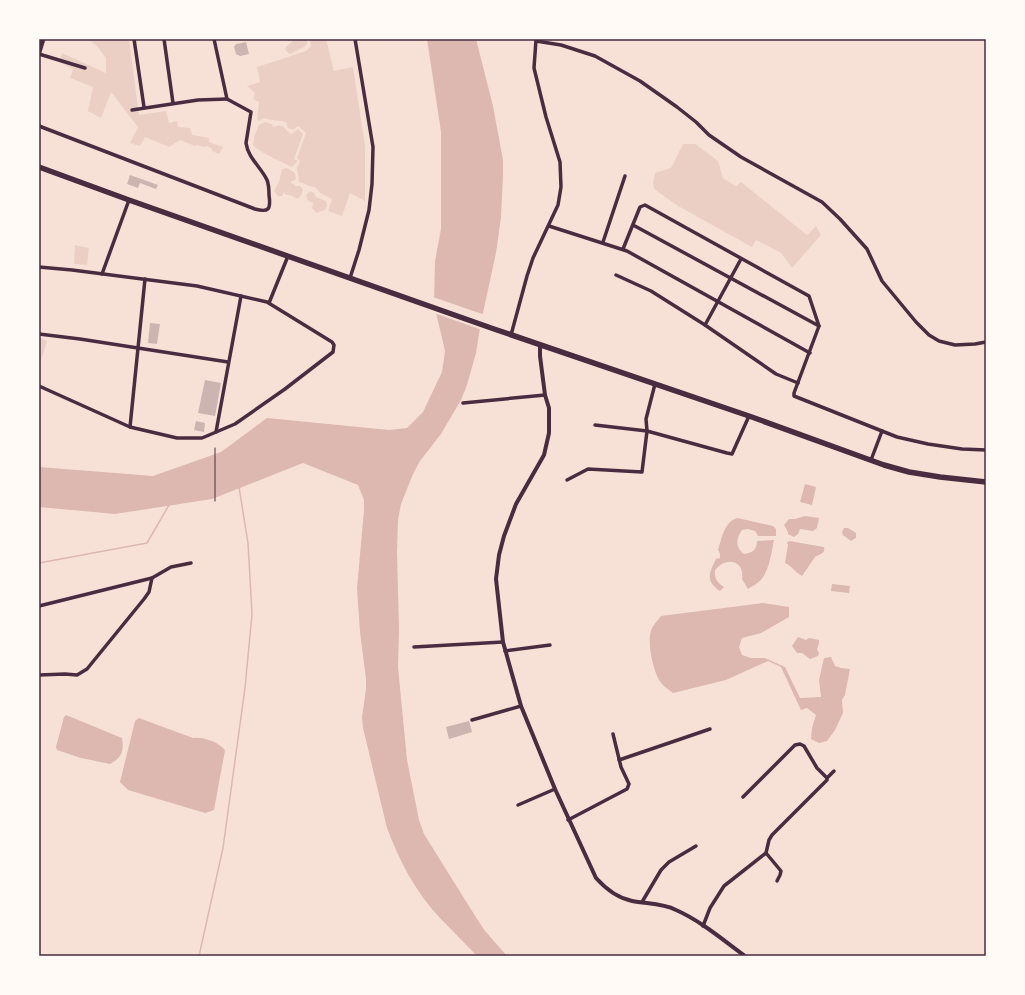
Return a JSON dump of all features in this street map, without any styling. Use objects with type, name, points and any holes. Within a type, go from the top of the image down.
[{"type":"highway","points":[[39,167],[494,330],[749,416],[884,465],[940,477],[986,482]]},
{"type":"main road","points":[[39,53],[43,39]]},
{"type":"street","points":[[134,39],[144,107]]},
{"type":"street","points":[[164,39],[173,103]]},
{"type":"street","points":[[214,39],[227,99]]},
{"type":"street","points":[[350,278],[369,210],[372,184],[373,147],[355,39]]},
{"type":"street","points":[[511,335],[533,258],[558,205],[561,187],[560,162],[546,118],[534,68],[536,40],[561,45],[595,56],[640,81],[696,122],[709,136],[822,202],[840,219],[867,249],[882,280],[916,322],[929,335],[939,341],[955,345],[986,342]]},
{"type":"street","points":[[39,53],[86,68]]},
{"type":"street","points":[[39,126],[255,209],[262,211],[270,208],[271,204],[268,182],[249,153],[246,142],[251,112],[227,99],[198,100],[132,110]]},
{"type":"street","points":[[602,242],[625,176]]},
{"type":"street","points":[[102,274],[129,200]]},
{"type":"street","points":[[623,249],[640,206],[644,206],[809,296],[819,326],[794,396],[897,437],[928,444],[962,449],[986,450]]},
{"type":"street","points":[[633,225],[819,326]]},
{"type":"street","points":[[549,226],[623,249],[810,353]]},
{"type":"street","points":[[269,303],[288,256]]},
{"type":"street","points":[[705,325],[741,259]]},
{"type":"street","points":[[39,267],[197,286],[269,303],[332,342],[334,345],[333,352],[285,389],[235,424],[202,438],[177,438],[130,427],[39,386]]},
{"type":"street","points":[[616,275],[651,291],[705,325],[776,374],[798,383]]},
{"type":"street","points":[[130,427],[146,279]]},
{"type":"street","points":[[216,432],[241,296]]},
{"type":"street","points":[[39,334],[228,362]]},
{"type":"street","points":[[540,345],[545,395],[549,408],[549,433],[544,455],[516,504],[504,536],[498,555],[496,579],[503,642],[521,706],[554,789],[596,878],[605,887],[623,898],[656,903],[675,909],[692,918],[745,956]]},
{"type":"street","points":[[567,480],[588,469],[642,472],[647,431],[646,419],[655,384]]},
{"type":"street","points":[[463,403],[545,395]]},
{"type":"street","points":[[595,424],[647,431],[732,454],[749,416]]},
{"type":"street","points":[[871,460],[882,431]]},
{"type":"street","points":[[39,606],[152,578],[171,566],[191,564]]},
{"type":"street","points":[[39,675],[78,675],[87,669],[149,592],[152,578]]},
{"type":"street","points":[[414,647],[503,642]]},
{"type":"street","points":[[505,651],[550,645]]},
{"type":"street","points":[[472,720],[521,706]]},
{"type":"street","points":[[620,760],[710,729]]},
{"type":"street","points":[[568,820],[628,789],[629,784],[620,760],[613,734]]},
{"type":"street","points":[[743,797],[796,746],[800,744],[804,746],[817,768],[827,778]]},
{"type":"street","points":[[703,926],[713,904],[724,886],[766,853],[772,835],[827,780],[827,778],[834,771]]},
{"type":"street","points":[[518,805],[554,789]]},
{"type":"street","points":[[642,902],[661,870],[669,862],[696,846]]},
{"type":"street","points":[[766,853],[781,870],[777,880]]},
{"type":"path","points":[[215,448],[215,501]]},
{"type":"shaded area","points":[[88,39],[129,39],[139,115],[166,111],[169,123],[177,121],[178,127],[190,128],[192,135],[209,138],[209,142],[223,147],[219,154],[212,151],[212,149],[207,146],[195,146],[180,140],[169,147],[145,137],[140,146],[130,143],[138,127],[111,92],[101,118],[88,111],[93,87],[70,78],[73,69],[59,62],[62,53],[106,73],[106,58],[97,46]]},
{"type":"shaded area","points":[[295,39],[307,39],[307,44],[290,54],[285,48]]},
{"type":"shaded area","points":[[310,39],[326,39],[334,71],[353,67],[365,146],[365,201],[350,193],[342,216],[328,211],[332,199],[320,193],[315,187],[299,182],[297,168],[300,161],[297,158],[306,133],[298,126],[293,130],[288,128],[286,122],[264,118],[259,121],[257,120],[259,102],[253,99],[255,93],[247,86],[260,82],[257,67],[306,51],[311,46]]},
{"type":"shaded area","points":[[427,39],[476,39],[493,106],[503,160],[503,175],[501,217],[496,253],[476,353],[467,385],[461,400],[441,434],[420,461],[401,504],[398,520],[397,552],[399,629],[398,667],[407,760],[419,820],[424,834],[485,931],[507,956],[477,956],[440,918],[423,898],[409,876],[387,828],[363,728],[362,717],[366,679],[360,632],[357,588],[364,500],[358,485],[303,463],[212,499],[115,514],[39,507],[39,467],[153,476],[221,452],[267,418],[389,430],[407,428],[423,412],[442,372],[445,351],[434,304],[435,261],[441,229],[441,132]]},
{"type":"shaded area","points":[[265,122],[272,124],[273,127],[280,125],[292,134],[298,129],[303,134],[294,159],[298,161],[292,167],[267,155],[253,146],[254,137],[259,125]]},
{"type":"shaded area","points":[[683,144],[695,144],[718,161],[723,178],[736,186],[741,182],[807,235],[816,226],[821,235],[792,268],[781,253],[756,240],[752,247],[678,206],[654,189],[653,183],[655,173],[671,168]]},
{"type":"shaded area","points":[[287,168],[295,173],[296,179],[291,182],[291,184],[293,183],[303,189],[302,194],[298,199],[290,195],[286,195],[284,192],[282,196],[278,196],[274,191],[279,182],[282,169]]},
{"type":"shaded area","points":[[310,191],[314,193],[316,197],[326,201],[327,205],[325,210],[316,213],[312,208],[313,203],[308,201],[306,195]]},
{"type":"shaded area","points":[[75,245],[89,248],[87,265],[74,264]]},
{"type":"shaded area","points":[[39,338],[47,341],[39,367]]},
{"type":"shaded area","points":[[805,484],[816,487],[812,505],[800,502]]},
{"type":"shaded area","points":[[805,516],[819,518],[817,528],[813,531],[800,529],[798,534],[794,537],[788,534],[784,525],[789,519]]},
{"type":"shaded area","points":[[737,518],[773,526],[776,529],[776,536],[758,536],[755,531],[748,529],[742,530],[737,543],[739,549],[744,554],[754,550],[757,541],[774,540],[767,570],[764,576],[755,585],[748,589],[742,579],[741,568],[738,564],[734,562],[724,563],[715,570],[716,580],[724,587],[720,591],[712,584],[710,580],[710,573],[716,559],[720,558],[718,550],[724,531],[729,523]]},
{"type":"shaded area","points":[[844,528],[848,528],[856,533],[856,538],[851,541],[843,535],[842,532]]},
{"type":"shaded area","points":[[789,541],[824,547],[824,551],[815,557],[802,576],[785,563],[787,543]]},
{"type":"shaded area","points":[[832,584],[850,586],[849,593],[831,591]]},
{"type":"shaded area","points":[[763,603],[789,607],[789,617],[761,633],[742,638],[739,647],[742,655],[751,658],[765,658],[785,667],[800,698],[821,697],[819,680],[824,658],[831,657],[835,666],[850,669],[845,695],[842,700],[843,713],[835,730],[827,741],[819,743],[811,739],[812,728],[816,715],[807,708],[801,710],[781,667],[768,661],[726,680],[673,693],[659,680],[650,647],[650,633],[661,616]]},
{"type":"shaded area","points":[[798,637],[806,640],[809,638],[819,640],[817,649],[819,653],[818,656],[810,659],[802,653],[797,653],[792,646]]},
{"type":"shaded area","points":[[66,715],[122,738],[123,747],[120,756],[110,764],[81,758],[57,750],[56,747],[64,717]]},
{"type":"shaded area","points":[[139,718],[193,738],[202,738],[219,745],[225,750],[214,810],[205,813],[128,790],[120,782],[135,721]]},
{"type":"pier","points":[[433,297],[485,315],[482,330],[434,313],[432,305]]},
{"type":"building","points":[[246,42],[249,54],[240,56],[236,54],[234,47],[236,44]]},
{"type":"building","points":[[130,175],[158,185],[156,189],[140,183],[138,188],[127,184]]},
{"type":"building","points":[[150,323],[160,324],[157,344],[148,343]]},
{"type":"building","points":[[205,380],[221,383],[215,416],[198,413]]},
{"type":"building","points":[[196,421],[205,423],[204,432],[194,430]]},
{"type":"building","points":[[469,721],[472,732],[449,739],[446,727]]},
{"type":"waterway","points":[[199,956],[223,848],[245,688],[252,614],[248,543],[239,487]]},
{"type":"waterway","points":[[39,563],[147,543],[169,505]]}]
